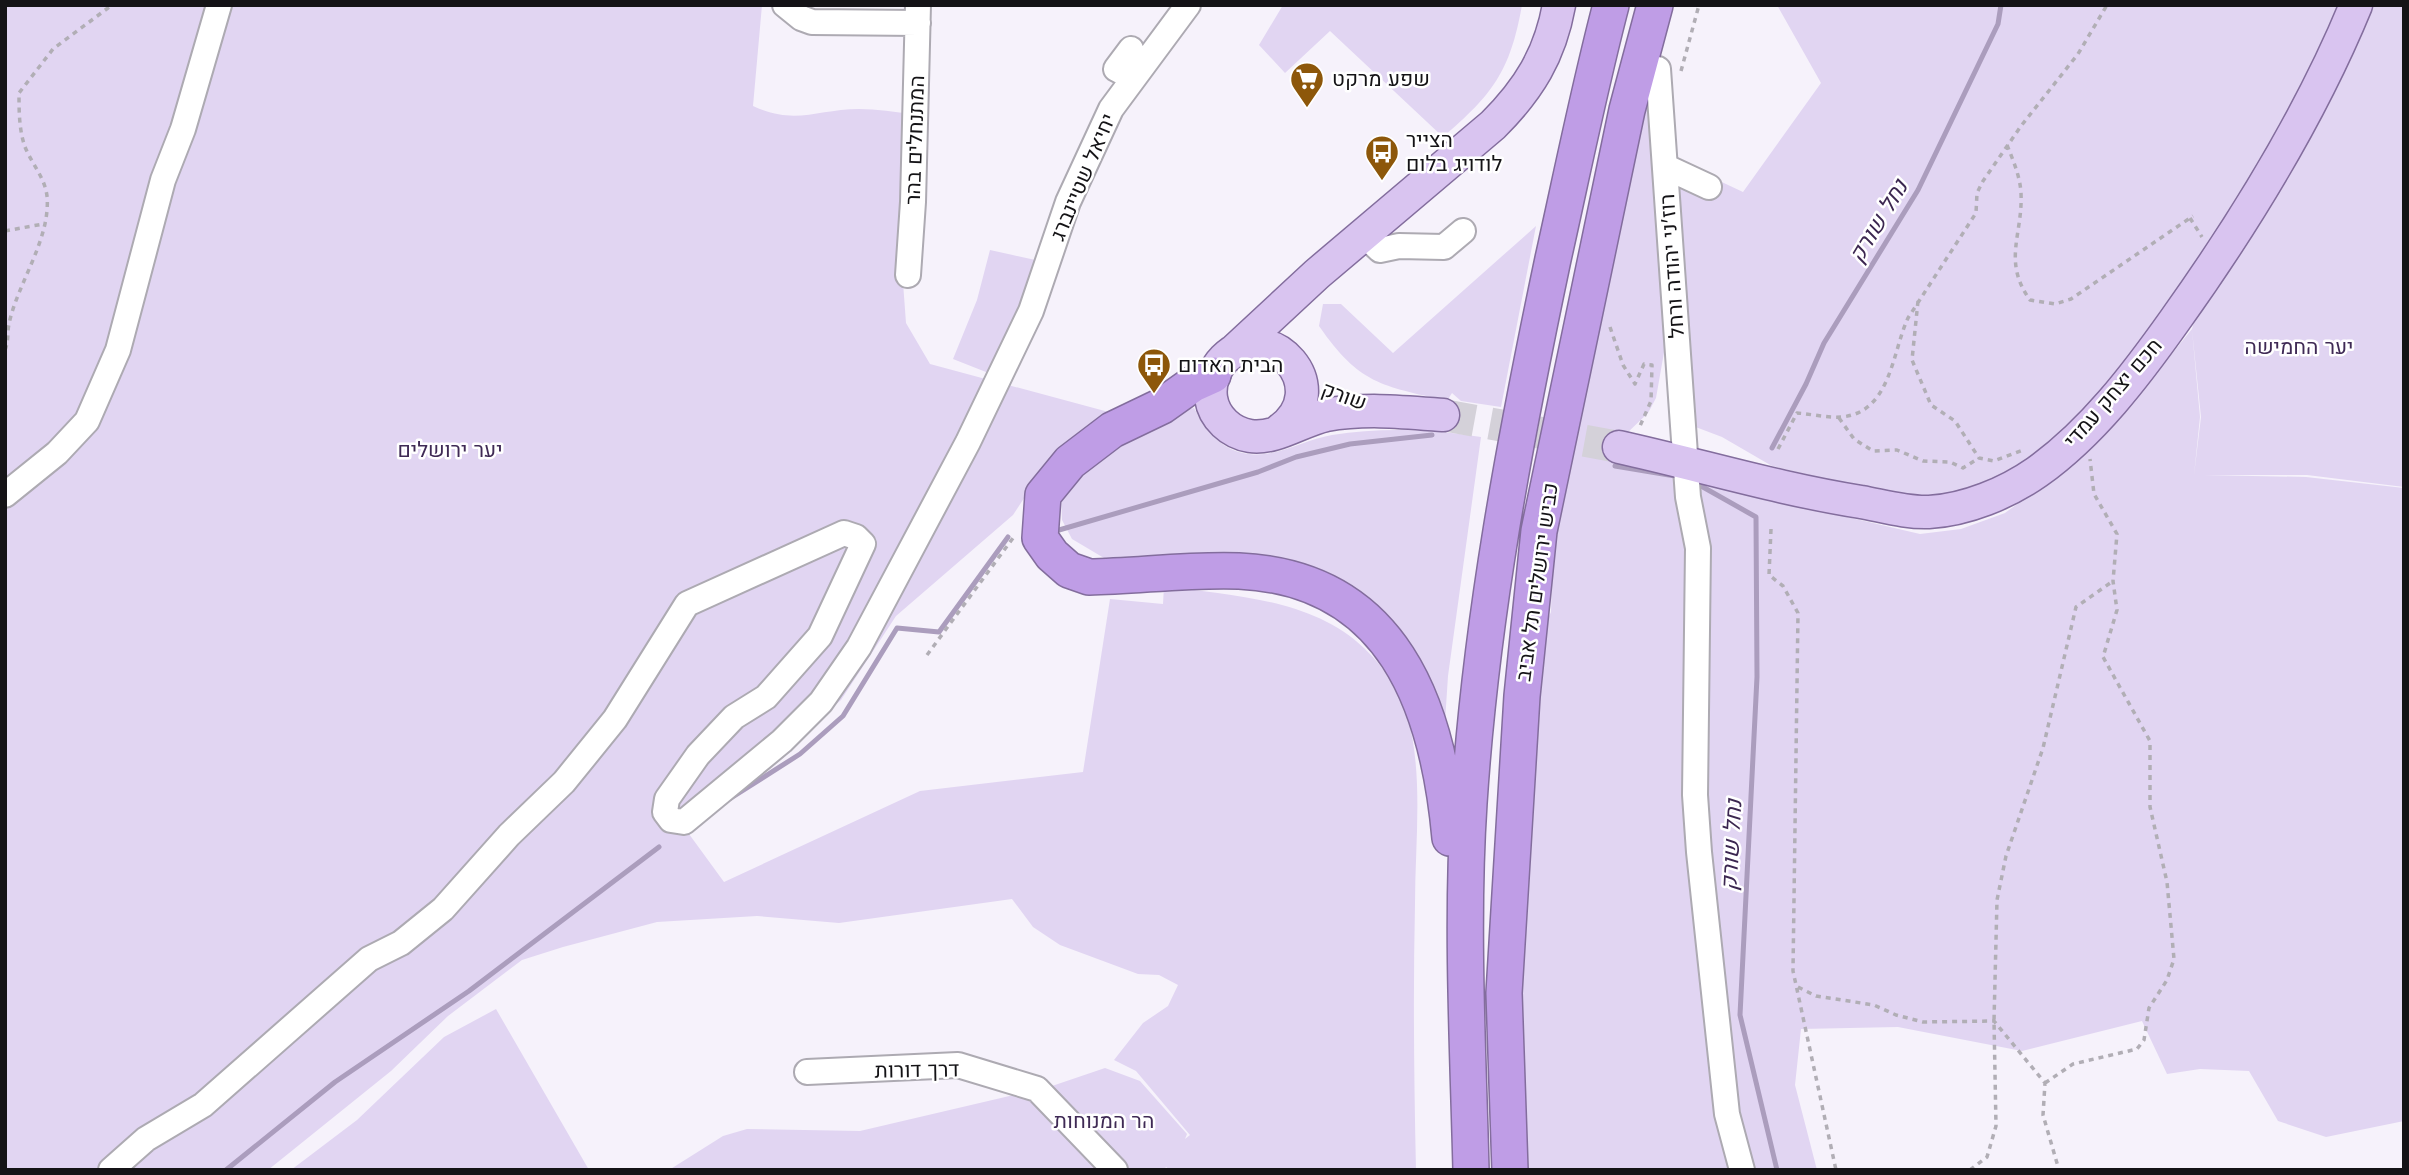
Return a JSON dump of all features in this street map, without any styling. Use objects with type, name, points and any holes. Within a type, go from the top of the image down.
[{"type":"highway","name":"כביש ירושלים תל אביב","points":[[1471,1170],[1467,998],[1469,805],[1489,603],[1500,526],[1537,335],[1611,5]]},
{"type":"highway","name":"כביש ירושלים תל אביב","points":[[1510,1170],[1504,993],[1522,695],[1539,531],[1627,110],[1655,5]]},
{"type":"highway","points":[[1223,364],[1162,406],[1112,430],[1070,462],[1043,495],[1040,538],[1052,555],[1069,570],[1089,577],[1238,571],[1275,575],[1338,597],[1365,616],[1406,667],[1429,721],[1446,796],[1467,998]]},
{"type":"main road","points":[[1443,415],[1392,411],[1326,415],[1261,436],[1241,434],[1228,427],[1215,411],[1211,391],[1223,364],[1317,274],[1493,125],[1518,99],[1542,63],[1559,5]]},
{"type":"main road","name":"חכם יצחק עמדי","points":[[1623,448],[1807,492],[1927,512],[1976,502],[2036,473],[2074,440],[2131,378],[2242,222],[2329,66],[2356,5]]},
{"type":"main road","points":[[1280,430],[1296,414],[1301,401],[1297,370],[1287,345],[1288,320],[1299,297],[1317,274]]},
{"type":"main road","points":[[1223,364],[1253,345],[1267,346],[1280,352],[1297,370]]},
{"type":"main road","name":"שורק","points":[[1297,370],[1334,395],[1392,411]]},
{"type":"street","points":[[5,495],[57,453],[87,421],[118,350],[163,180],[183,129],[219,5]]},
{"type":"street","points":[[785,5],[801,18],[813,22],[918,14]]},
{"type":"street","name":"יחיאל שטיינברג","points":[[111,1170],[146,1139],[203,1105],[369,959],[401,943],[443,909],[509,835],[564,782],[615,719],[687,604],[844,533],[856,537],[863,544],[858,560],[820,636],[766,696],[734,717],[698,755],[667,799],[665,812],[671,820],[684,822],[782,741],[821,702],[859,647],[968,442],[1031,311],[1068,202],[1111,109],[1188,5]]},
{"type":"street","name":"המתנחלים בהר","points":[[908,275],[914,175],[918,14]]},
{"type":"street","points":[[1131,49],[1116,69],[1133,78]]},
{"type":"street","name":"רוז'ני יהודה ורחל","points":[[1658,69],[1688,498],[1698,548],[1695,795],[1699,852],[1727,1114],[1742,1170]]},
{"type":"street","points":[[1666,167],[1709,187]]},
{"type":"street","points":[[1364,235],[1380,250],[1399,246],[1444,247],[1463,231]]},
{"type":"street","points":[[1069,570],[1070,562],[1059,548],[1049,526],[1050,501],[1066,476],[1118,433],[1145,418],[1186,404],[1215,411]]},
{"type":"street","name":"דרך דורות","points":[[807,1072],[957,1065],[1037,1089],[1115,1170]]},
{"type":"path","points":[[5,350],[10,335],[8,326],[28,277],[27,268],[39,247],[47,198],[40,174],[25,147],[20,124],[19,93],[53,49],[112,5]]},
{"type":"path","points":[[1778,449],[1797,413],[1839,418],[1854,415],[1871,404],[1888,381],[1899,337],[1918,301],[1969,227],[1976,213],[1977,193],[1983,181],[2007,145],[2078,54],[2107,5]]},
{"type":"path","points":[[2007,145],[2018,173],[2021,193],[2014,261],[2017,279],[2030,300],[2055,304],[2071,299],[2193,216]]},
{"type":"path","points":[[5,230],[43,224]]},
{"type":"path","points":[[1918,301],[1912,359],[1931,405],[1955,421],[1979,458]]},
{"type":"path","points":[[1608,322],[1623,365],[1635,384],[1644,364],[1653,365],[1651,401],[1623,448]]},
{"type":"path","points":[[1839,418],[1854,439],[1873,451],[1897,450],[1923,461],[1950,462],[1963,468],[1979,458],[1994,461],[2032,447]]},
{"type":"path","points":[[2045,1083],[2073,1064],[2137,1049],[2144,1040],[2149,1008],[2167,980],[2174,959],[2168,882],[2150,807],[2150,741],[2103,657],[2117,610],[2113,581],[2117,534],[2094,494],[2091,461],[2074,440]]},
{"type":"path","points":[[1771,529],[1769,575],[1783,586],[1798,613],[1793,971],[1836,1170]]},
{"type":"path","points":[[927,655],[1017,534]]},
{"type":"path","points":[[1969,1170],[1987,1157],[1996,1126],[1994,1021],[1997,900],[2006,856],[2043,748],[2076,607],[2113,581]]},
{"type":"path","points":[[1798,987],[1816,996],[1874,1005],[1896,1016],[1923,1022],[1994,1021]]},
{"type":"path","points":[[1994,1021],[2045,1083],[2043,1115],[2059,1170]]},
{"type":"green space","name":"יער ירושלים","points":[[5,5],[762,5],[753,106],[768,112],[794,116],[859,109],[913,114],[902,269],[906,323],[930,364],[1116,414],[1034,483],[1013,515],[896,616],[841,700],[689,834],[724,882],[920,791],[1083,772],[1110,599],[1163,604],[1164,586],[1270,602],[1320,619],[1343,631],[1377,662],[1404,705],[1412,737],[1417,785],[1414,971],[1416,1170],[1170,1170],[1166,1167],[1164,1170],[669,1170],[723,1136],[747,1129],[860,1131],[1052,1086],[1105,1068],[1140,1081],[1187,1134],[1185,1139],[1190,1135],[1136,1071],[1114,1060],[1143,1023],[1168,1006],[1178,985],[1159,975],[1138,974],[1060,945],[1033,927],[1012,899],[839,923],[757,916],[657,922],[563,947],[522,960],[448,1016],[391,1071],[268,1170],[5,1170]]},
{"type":"green space","points":[[1283,5],[1522,5],[1512,48],[1497,80],[1475,108],[1443,137],[1330,31],[1285,73],[1259,45]]},
{"type":"green space","points":[[1777,5],[2340,5],[2306,94],[2228,228],[2118,378],[2022,473],[1958,499],[1918,501],[1772,466],[1722,437],[1693,426],[1677,161],[1743,192],[1821,83]]},
{"type":"green space","name":"יער החמישה","points":[[2372,5],[2404,5],[2404,487],[2307,475],[2204,475],[2306,477],[2404,488],[2404,1121],[2326,1137],[2278,1121],[2249,1071],[2200,1069],[2167,1074],[2142,1021],[2022,1051],[1898,1027],[1801,1029],[1795,1085],[1817,1170],[1520,1170],[1516,998],[1542,632],[1551,612],[1553,522],[1641,100],[1654,123],[1666,341],[1656,398],[1648,413],[1625,435],[1753,495],[1920,534],[1961,529],[2005,513],[2050,480],[2115,424],[2192,329],[2197,310],[2248,238],[2295,164],[2356,46]],"holes":[[[2192,330],[2201,417],[2194,475],[2200,417]]]},
{"type":"green space","points":[[1536,226],[1501,407],[1461,401],[1452,393],[1447,401],[1374,380],[1347,360],[1319,326],[1323,304],[1341,304],[1393,353]]},
{"type":"green space","points":[[990,250],[1040,261],[991,374],[953,359],[977,300]]},
{"type":"green space","points":[[1194,408],[1208,430],[1220,442],[1243,453],[1266,454],[1321,437],[1369,431],[1425,431],[1481,437],[1448,676],[1444,737],[1365,606],[1104,558],[1072,539],[1062,520],[1061,496],[1079,466],[1149,420]]},
{"type":"green space","points":[[496,1009],[589,1170],[291,1170],[357,1120],[444,1037]]},
{"type":"waterway","name":"נחל שורק","points":[[1772,448],[1824,343],[1918,190],[1998,24],[2001,5]]},
{"type":"waterway","points":[[1059,530],[1258,472],[1296,457],[1350,444],[1432,435]]},
{"type":"waterway","points":[[1615,466],[1675,476]]},
{"type":"waterway","name":"נחל שורק","points":[[1694,482],[1756,517],[1757,677],[1740,1015],[1777,1170]]},
{"type":"waterway","points":[[731,798],[800,754],[843,716],[897,628],[939,632],[1008,537]]},
{"type":"waterway","points":[[226,1170],[335,1082],[469,991],[659,847]]},
{"type":"tunnel","points":[[1443,415],[1619,447]]},
{"type":"place","name":"שפע מרקט","points":[[1307,109]]},
{"type":"place","name":"הצייר לודויג בלום","points":[[1382,182]]},
{"type":"place","name":"הבית האדום","points":[[1154,395]]},
{"type":"park label","name":"הר המנוחות","points":[[1104,1121]]}]
